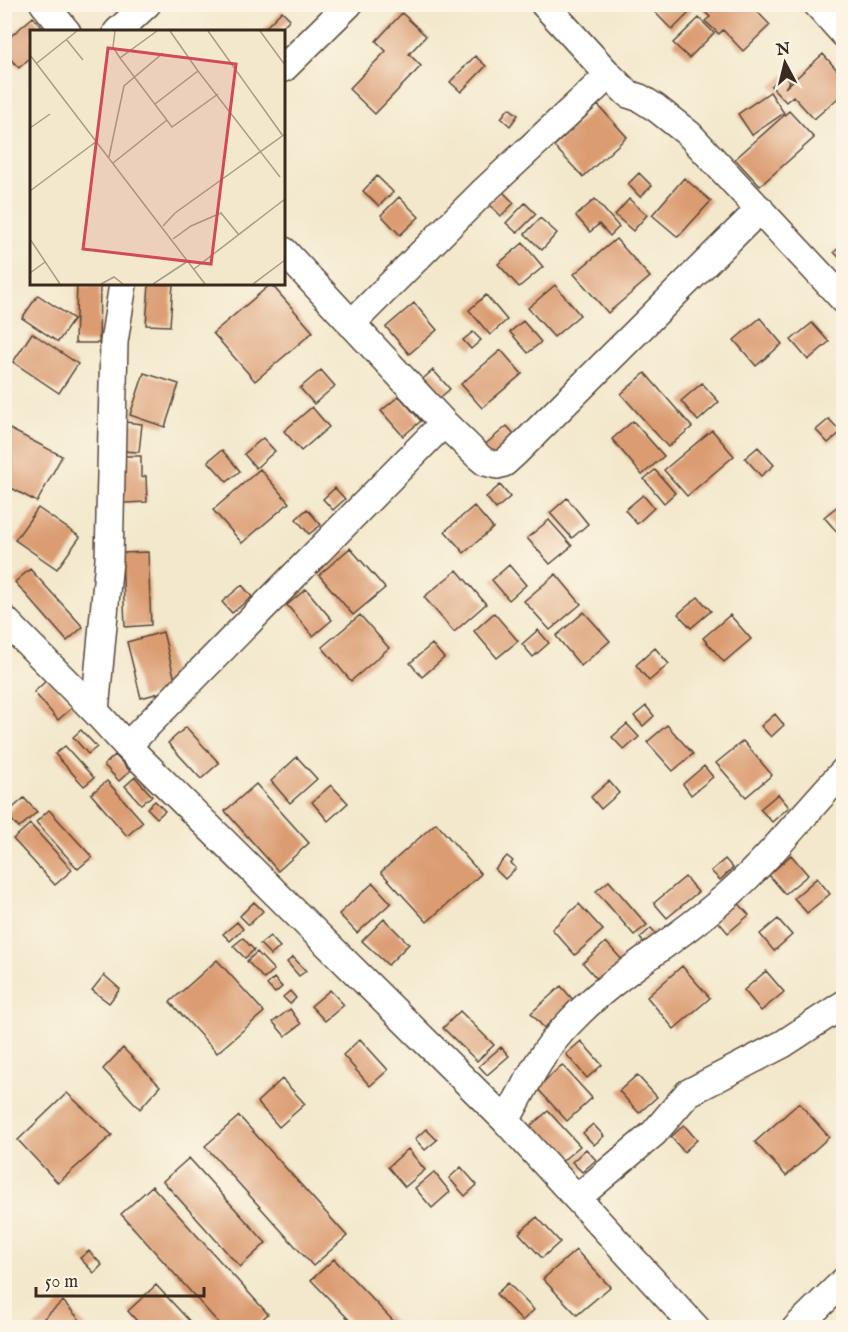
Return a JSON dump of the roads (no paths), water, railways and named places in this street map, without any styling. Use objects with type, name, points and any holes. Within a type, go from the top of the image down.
[{"type":"street","points":[[44,4],[65,30]]},
{"type":"street","points":[[119,30],[147,4]]},
{"type":"street","points":[[285,67],[350,4]]},
{"type":"street","points":[[544,4],[628,94],[656,108],[689,134],[843,300]]},
{"type":"street","points":[[817,4],[843,34]]},
{"type":"street","points":[[351,324],[482,193],[609,75]]},
{"type":"street","points":[[285,252],[444,423],[485,462],[492,465],[504,463],[760,209]]},
{"type":"street","points":[[95,711],[110,560],[114,342],[123,285]]},
{"type":"street","points":[[127,746],[444,423]]},
{"type":"street","points":[[4,619],[127,746],[506,1121],[696,1328]]},
{"type":"street","points":[[506,1121],[545,1052],[570,1022],[611,985],[728,896],[767,858],[843,771]]},
{"type":"street","points":[[577,1198],[654,1133],[688,1093],[783,1044],[843,1005]]},
{"type":"street","points":[[796,1328],[843,1281]]}]
